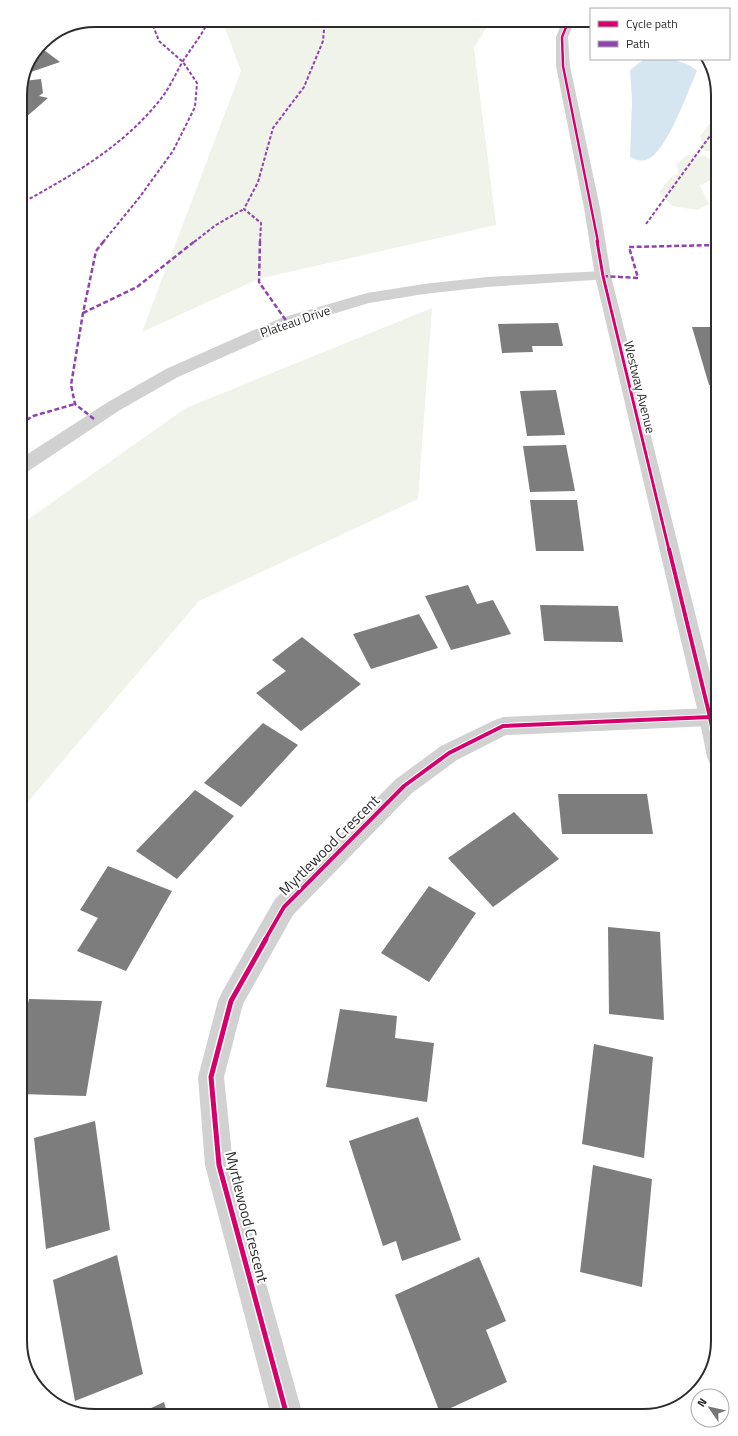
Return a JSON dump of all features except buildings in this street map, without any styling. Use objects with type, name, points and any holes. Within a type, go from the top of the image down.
[{"type":"street","name":"Westway Avenue","points":[[566,27],[562,37],[563,66],[592,208],[603,276],[711,722]]},
{"type":"street","name":"Plateau Drive","points":[[27,463],[107,411],[172,373],[287,322],[368,298],[424,289],[487,282],[603,276]]},
{"type":"street","name":"Myrtlewood Crescent","points":[[285,1409],[219,1165],[211,1077],[231,1001],[284,907],[404,786],[449,753],[503,726],[710,717]]},
{"type":"shaded area","points":[[225,27],[487,27],[474,48],[496,225],[258,279],[142,332],[241,71]]},
{"type":"shaded area","points":[[643,60],[669,60],[687,64],[697,71],[669,133],[655,154],[646,160],[637,160],[630,157],[632,101],[630,70]]},
{"type":"shaded area","points":[[711,122],[711,152],[704,151],[700,136]]},
{"type":"shaded area","points":[[687,155],[706,156],[711,161],[711,179],[700,186],[709,204],[697,210],[672,206],[659,192],[672,176],[678,174],[677,164]]},
{"type":"shaded area","points":[[432,308],[418,499],[199,601],[27,803],[27,520],[186,408]]},
{"type":"marked path","points":[[94,419],[75,404],[71,385],[83,313],[96,251],[139,198],[173,151],[195,107],[197,83],[183,62],[159,41],[154,27]]},
{"type":"marked path","points":[[27,200],[78,171],[131,131],[147,115],[164,94],[183,61],[206,27]]},
{"type":"marked path","points":[[287,322],[259,282],[261,223],[244,209],[258,182],[273,128],[304,87],[323,41],[324,27]]},
{"type":"marked path","points":[[646,224],[711,135]]},
{"type":"marked path","points":[[83,313],[137,287],[216,225],[244,209]]},
{"type":"marked path","points":[[603,276],[638,278],[629,247],[711,245]]},
{"type":"marked path","points":[[27,420],[33,416],[75,404]]},
{"type":"cycle path","points":[[566,27],[562,37],[563,66],[592,208],[603,276],[711,722]]},
{"type":"cycle path","points":[[285,1409],[219,1165],[211,1077],[231,1001],[284,907],[404,786],[449,753],[503,726],[710,717]]}]
